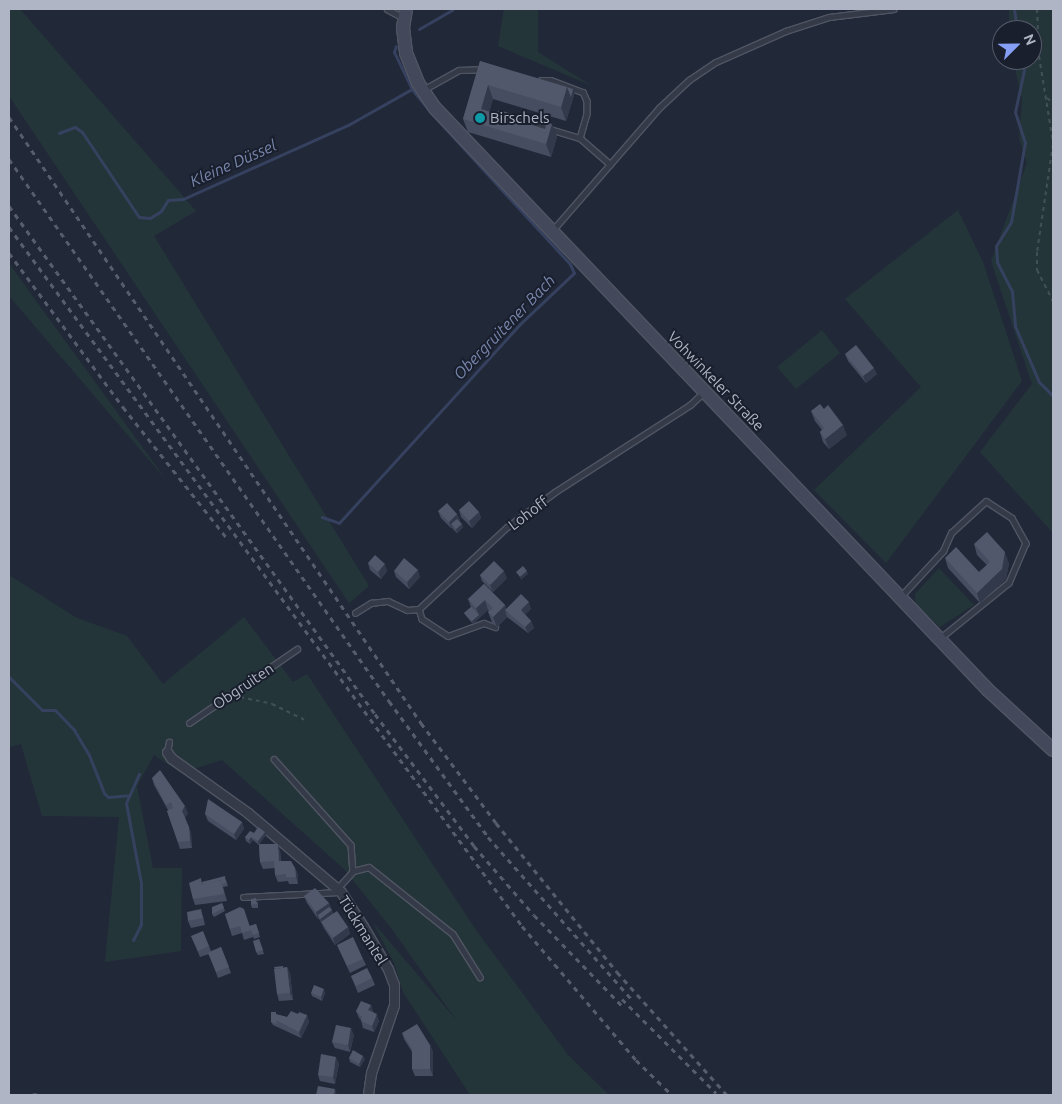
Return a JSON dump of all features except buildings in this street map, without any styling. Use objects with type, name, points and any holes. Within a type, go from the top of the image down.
[{"type":"street","name":"Vohwinkeler Straße","points":[[405,13],[406,53],[422,91],[551,232],[901,596],[940,639],[1053,750]]},
{"type":"street","name":"Tückmantel","points":[[167,752],[171,758],[248,813],[339,891],[388,969],[394,986],[394,1005],[371,1073],[368,1095]]},
{"type":"lane","points":[[387,9],[405,13]]},
{"type":"lane","points":[[551,232],[672,94],[716,62],[786,30],[829,17],[894,9]]},
{"type":"lane","points":[[422,91],[459,70],[487,69]]},
{"type":"lane","points":[[532,80],[551,80],[583,92],[587,101],[580,138]]},
{"type":"lane","points":[[500,114],[580,138],[610,164]]},
{"type":"lane","name":"Lohoff","points":[[419,609],[507,528],[555,492],[690,405],[704,392]]},
{"type":"lane","points":[[901,596],[943,551],[951,533],[986,501],[1012,518],[1026,543],[1009,583],[940,639]]},
{"type":"lane","points":[[355,613],[371,603],[388,601],[406,610],[419,609],[422,619],[448,636],[484,623],[495,627]]},
{"type":"lane","name":"Obgruiten","points":[[189,723],[297,649]]},
{"type":"lane","points":[[167,752],[169,742]]},
{"type":"lane","points":[[242,897],[339,891],[353,871],[351,845],[274,758]]},
{"type":"lane","points":[[353,871],[369,867],[453,934],[480,977]]},
{"type":"path","points":[[1037,9],[1039,56],[1053,143],[1037,252],[1038,270],[1053,302]]},
{"type":"path","points":[[1047,98],[1053,103]]},
{"type":"path","points":[[228,696],[272,704],[305,720]]},
{"type":"shaded area","points":[[9,9],[20,9],[196,211],[154,236],[369,586],[349,603],[9,96]]},
{"type":"shaded area","points":[[504,9],[538,9],[538,52],[592,86],[498,46]]},
{"type":"shaded area","points":[[1009,9],[1053,9],[1053,533],[980,452],[1032,384],[991,261],[1027,163],[1019,138],[1022,99],[1015,70],[1042,70],[1042,20],[1009,20]]},
{"type":"shaded area","points":[[958,210],[983,262],[1022,381],[886,563],[814,490],[921,387],[845,299]]},
{"type":"shaded area","points":[[9,263],[39,305],[167,481],[9,296]]},
{"type":"shaded area","points":[[822,330],[840,353],[796,389],[777,367]]},
{"type":"shaded area","points":[[939,568],[974,605],[940,627],[916,605],[915,594]]},
{"type":"shaded area","points":[[9,575],[77,618],[127,636],[163,684],[244,617],[293,682],[307,674],[476,930],[568,1055],[609,1095],[470,1095],[403,992],[394,963],[372,921],[457,1021],[391,928],[344,869],[222,760],[181,773],[154,755],[137,786],[153,868],[182,868],[181,951],[105,962],[119,817],[42,816],[21,744],[9,747]]},
{"type":"waterway","name":"Kleine Düssel","points":[[419,29],[453,9]]},
{"type":"waterway","points":[[1014,9],[1016,20]]},
{"type":"waterway","name":"Kleine Düssel","points":[[59,133],[75,127],[82,132],[139,217],[150,218],[161,211],[168,200],[183,199],[348,125],[412,89],[394,52],[396,46]]},
{"type":"waterway","points":[[1024,70],[1015,112],[1025,142],[1011,222],[996,246],[997,262],[1012,291],[1015,326],[1039,382],[1053,396]]},
{"type":"waterway","name":"Obergruitener Bach","points":[[322,517],[339,523],[520,324],[574,273],[570,264],[432,114],[412,89]]},
{"type":"waterway","points":[[9,677],[42,710],[55,710],[74,730],[89,755],[104,793],[108,797],[129,795]]},
{"type":"waterway","name":"Obergruitener Bach","points":[[133,940],[141,924],[141,883],[126,803],[139,774]]},
{"type":"railway","points":[[9,117],[421,723],[496,823],[617,972],[727,1095]]},
{"type":"railway","points":[[9,159],[389,701],[488,837],[633,1001]]},
{"type":"railway","points":[[9,206],[375,714],[474,846],[534,915],[624,1008]]},
{"type":"railway","points":[[9,227],[522,926],[636,1060],[672,1095]]},
{"type":"railway","points":[[9,253],[123,407],[226,537]]},
{"type":"railway","points":[[622,999],[716,1093]]},
{"type":"place","name":"Birschels","points":[[480,118]]}]
